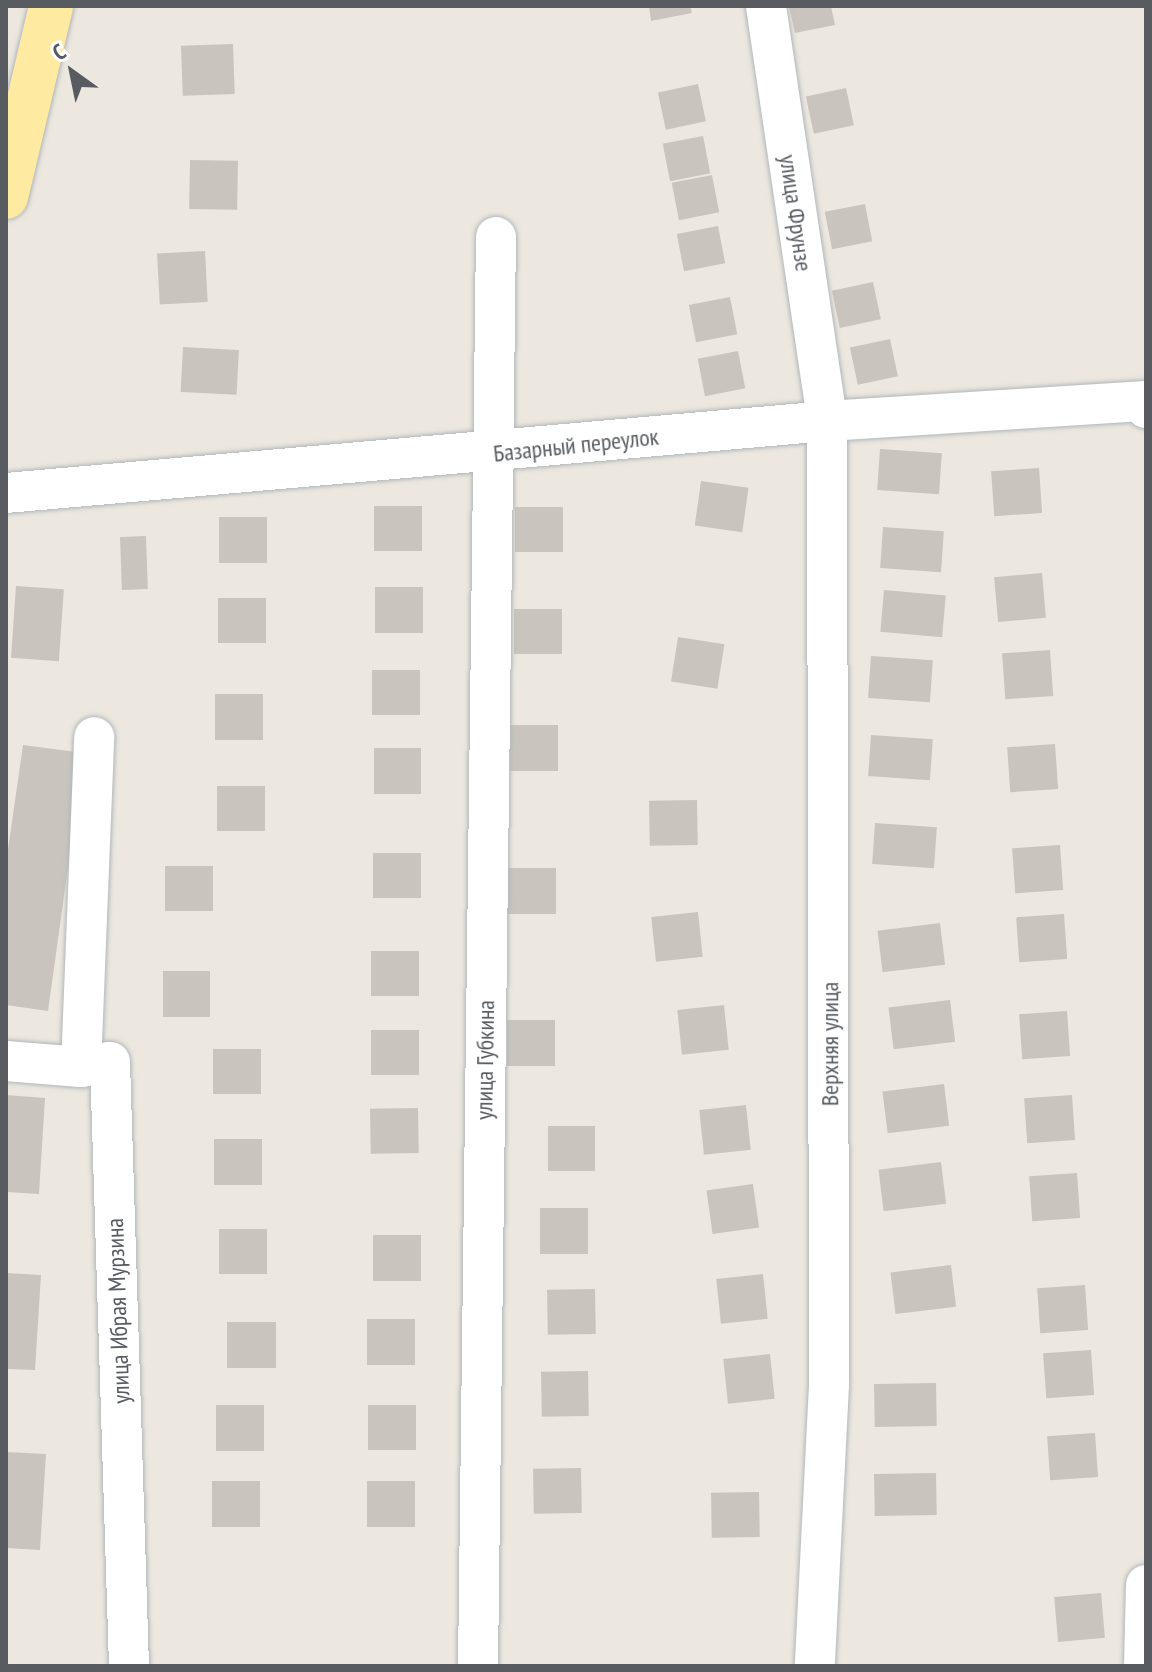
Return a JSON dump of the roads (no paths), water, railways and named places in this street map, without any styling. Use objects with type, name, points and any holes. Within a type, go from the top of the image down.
[{"type":"main road","points":[[6,197],[51,6]]},
{"type":"street","name":"улица Фрунзе","points":[[766,6],[827,421]]},
{"type":"street","name":"улица Губкина","points":[[478,1666],[496,237]]},
{"type":"street","name":"Базарный переулок","points":[[6,493],[493,453],[827,421],[1146,401]]},
{"type":"street","points":[[1146,401],[1146,408]]},
{"type":"street","name":"Верхняя улица","points":[[815,1666],[829,1370],[827,421]]},
{"type":"street","points":[[81,1067],[94,737]]},
{"type":"street","name":"улица Ибрая Мурзина","points":[[6,1061],[81,1067],[110,1062],[129,1666]]},
{"type":"street","points":[[1144,1666],[1146,1585]]}]
